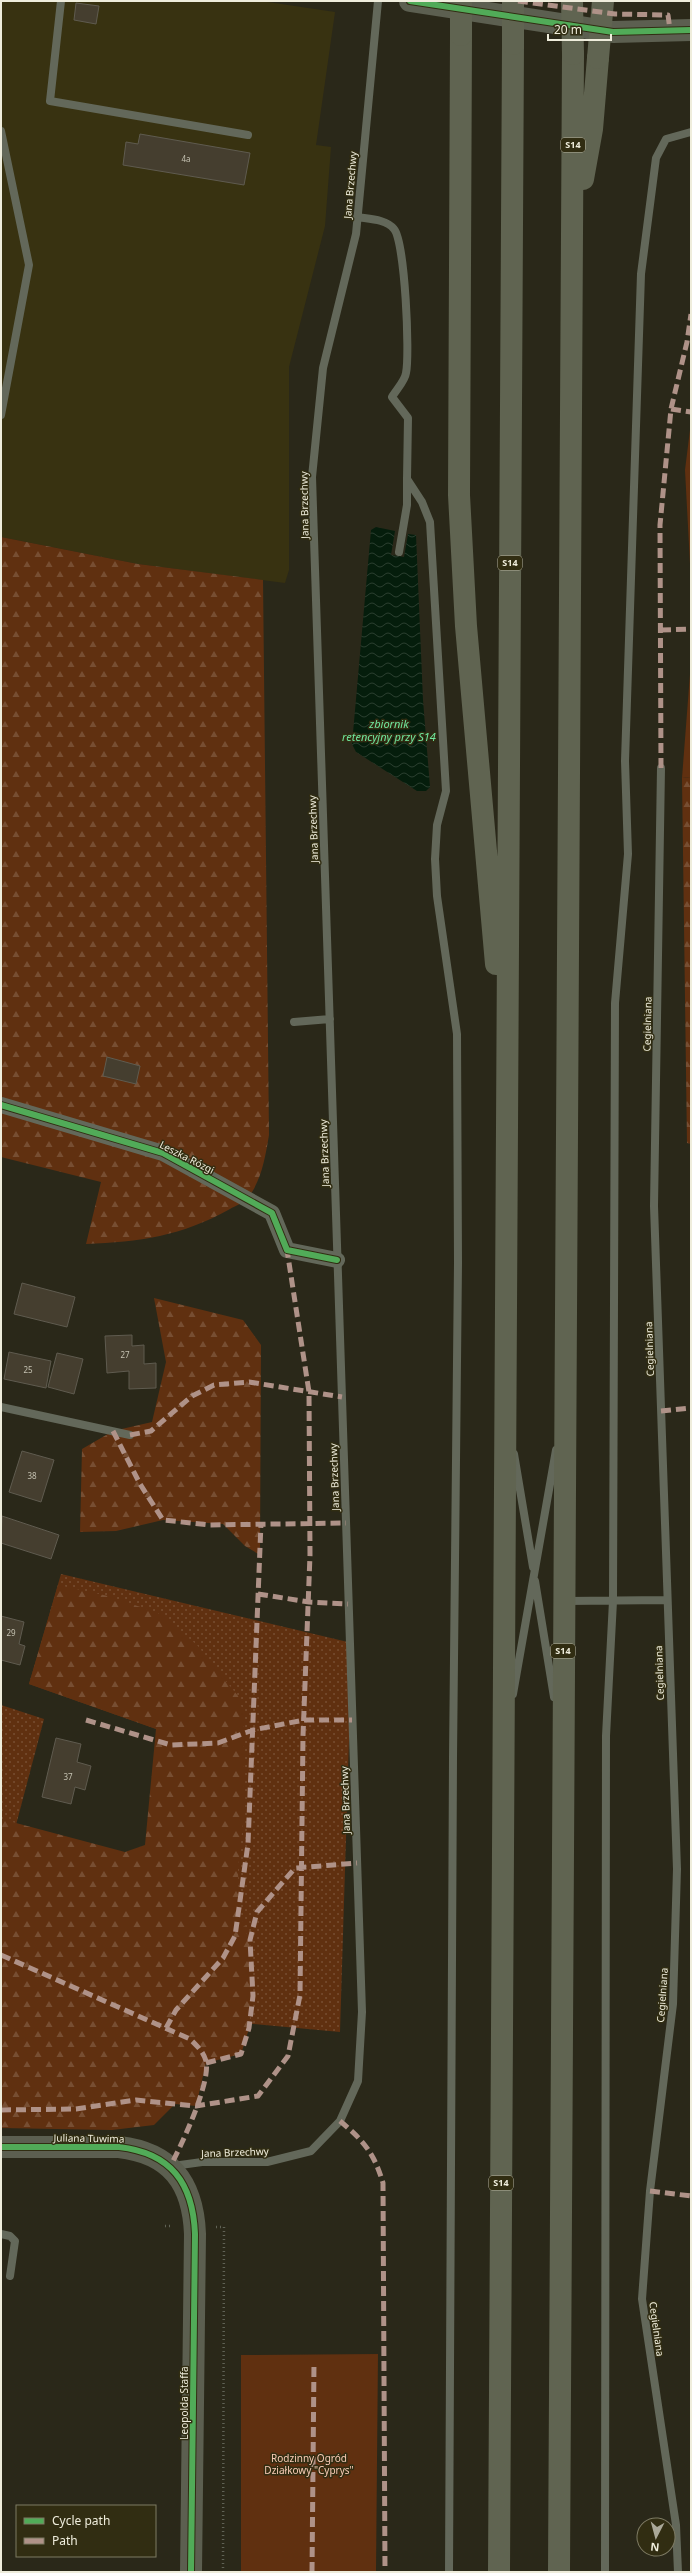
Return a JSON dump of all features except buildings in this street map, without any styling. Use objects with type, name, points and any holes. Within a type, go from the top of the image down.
[{"type":"highway","points":[[462,1],[459,495],[466,626],[484,851],[507,1082]]},
{"type":"highway","name":"S14","points":[[499,2572],[513,1]]},
{"type":"highway","name":"S14","points":[[559,2572],[563,1601],[573,235],[572,1]]},
{"type":"highway","points":[[573,235],[592,129],[603,1]]},
{"type":"street","points":[[410,1],[613,32],[691,30]]},
{"type":"street","name":"Leszka Rózgi","points":[[1,1105],[163,1153],[272,1213],[287,1250],[337,1260]]},
{"type":"street","name":"Juliana Tuwima","points":[[1,2147],[128,2148],[152,2155],[170,2167],[188,2190],[193,2205],[195,2230]]},
{"type":"street","name":"Leopolda Staffa","points":[[191,2572],[195,2230]]},
{"type":"lane","points":[[61,1],[50,101],[248,135]]},
{"type":"lane","name":"Jana Brzechwy","points":[[170,2167],[202,2162],[267,2162],[311,2151],[340,2121],[358,2081],[362,2012],[312,477],[323,368],[356,234],[378,1]]},
{"type":"lane","points":[[1,131],[28,265],[1,415]]},
{"type":"lane","points":[[605,2572],[606,1736],[613,1601],[615,1003],[628,854],[625,761],[641,274],[656,158],[666,139],[691,132]]},
{"type":"lane","points":[[357,217],[380,220],[394,228],[399,239],[405,275],[406,374],[392,397],[408,418],[407,505],[399,552]]},
{"type":"lane","points":[[408,479],[422,502],[430,522],[446,791],[437,825],[435,859],[437,896],[457,1034],[458,1263],[453,1766],[449,2572]]},
{"type":"lane","name":"Cegielniana","points":[[661,768],[654,1206],[677,1869],[673,2004],[650,2191],[642,2299],[676,2525],[678,2572]]},
{"type":"lane","points":[[294,1022],[330,1019]]},
{"type":"lane","points":[[504,1748],[565,1399]]},
{"type":"lane","points":[[505,1400],[563,1749]]},
{"type":"lane","points":[[1,1407],[130,1435]]},
{"type":"lane","points":[[563,1601],[667,1600]]},
{"type":"lane","points":[[1,2234],[10,2236],[14,2241],[10,2276]]},
{"type":"path","points":[[166,2226],[195,2230],[224,2227],[223,2572]]},
{"type":"shaded area","points":[[1,1],[261,1],[335,12],[316,145],[331,147],[325,226],[289,367],[289,570],[285,583],[138,564],[1,537]]},
{"type":"green space","points":[[691,430],[691,583],[685,470]]},
{"type":"green space","points":[[1,537],[138,564],[263,580],[269,1135],[260,1176],[253,1191],[246,1200],[195,1226],[160,1236],[86,1244],[101,1182],[1,1157]]},
{"type":"green space","points":[[691,661],[691,777],[682,778]]},
{"type":"green space","points":[[691,777],[691,1144],[687,1143],[682,778]]},
{"type":"green space","points":[[154,1298],[243,1320],[261,1345],[260,1555],[245,1546],[223,1524],[163,1520],[116,1531],[80,1532],[82,1449],[113,1431],[152,1422],[166,1362]]},
{"type":"green space","points":[[61,1574],[352,1643],[340,2032],[201,2019],[1,1949],[1,1705],[44,1719],[16,1825],[154,1866],[162,1731],[29,1684]]},
{"type":"green space","points":[[58,1585],[108,1596],[158,1613],[197,1645],[238,1696],[244,1715],[243,1823],[238,1869],[239,1909],[250,1944],[253,1996],[248,2032],[241,2054],[206,2063],[196,2106],[175,2104],[154,2125],[112,2130],[1,2128],[1,1819],[125,1852],[145,1845],[156,1729],[29,1684]]},
{"type":"green space","name":"Rodzinny Ogród Działkowy \"Cyprys\"","points":[[378,2354],[376,2572],[241,2572],[241,2355]]},
{"type":"water","name":"zbiornik retencyjny przy S14","points":[[376,527],[395,531],[391,555],[404,557],[408,534],[416,535],[423,700],[430,787],[426,791],[417,791],[356,752],[352,744],[371,530]]},
{"type":"marked path","points":[[518,1],[615,14],[668,15],[670,30]]},
{"type":"marked path","points":[[661,768],[660,525],[671,409],[687,342],[691,314]]},
{"type":"marked path","points":[[671,409],[691,412]]},
{"type":"marked path","points":[[661,630],[691,629]]},
{"type":"marked path","points":[[1,2110],[76,2109],[136,2100],[196,2106],[258,2096],[288,2056],[300,1995],[303,1736],[310,1555],[309,1392],[287,1250]]},
{"type":"marked path","points":[[130,1435],[151,1431],[192,1396],[214,1385],[249,1382],[342,1397]]},
{"type":"marked path","points":[[661,1411],[691,1408]]},
{"type":"marked path","points":[[113,1431],[140,1484],[163,1520],[210,1525],[346,1523]]},
{"type":"marked path","points":[[166,2028],[176,2010],[223,1958],[235,1936],[248,1844],[261,1523]]},
{"type":"marked path","points":[[258,1594],[309,1602],[348,1604]]},
{"type":"marked path","points":[[86,1720],[171,1745],[218,1743],[253,1730],[304,1720],[352,1720]]},
{"type":"marked path","points":[[206,2063],[241,2054],[249,2028],[253,1996],[250,1940],[257,1912],[295,1868],[357,1863]]},
{"type":"marked path","points":[[1,1955],[190,2039],[200,2049],[206,2061],[204,2084],[194,2114],[170,2167]]},
{"type":"marked path","points":[[340,2121],[362,2141],[372,2155],[383,2183],[385,2572]]},
{"type":"marked path","points":[[650,2191],[691,2196]]},
{"type":"marked path","points":[[312,2572],[314,2362]]},
{"type":"cycle path","points":[[410,1],[613,32],[691,30]]},
{"type":"cycle path","points":[[1,1105],[163,1153],[272,1213],[287,1250],[337,1260]]},
{"type":"cycle path","points":[[1,2147],[119,2147],[137,2150],[153,2156],[165,2164],[176,2174],[184,2186],[190,2200],[195,2234],[191,2572]]}]
